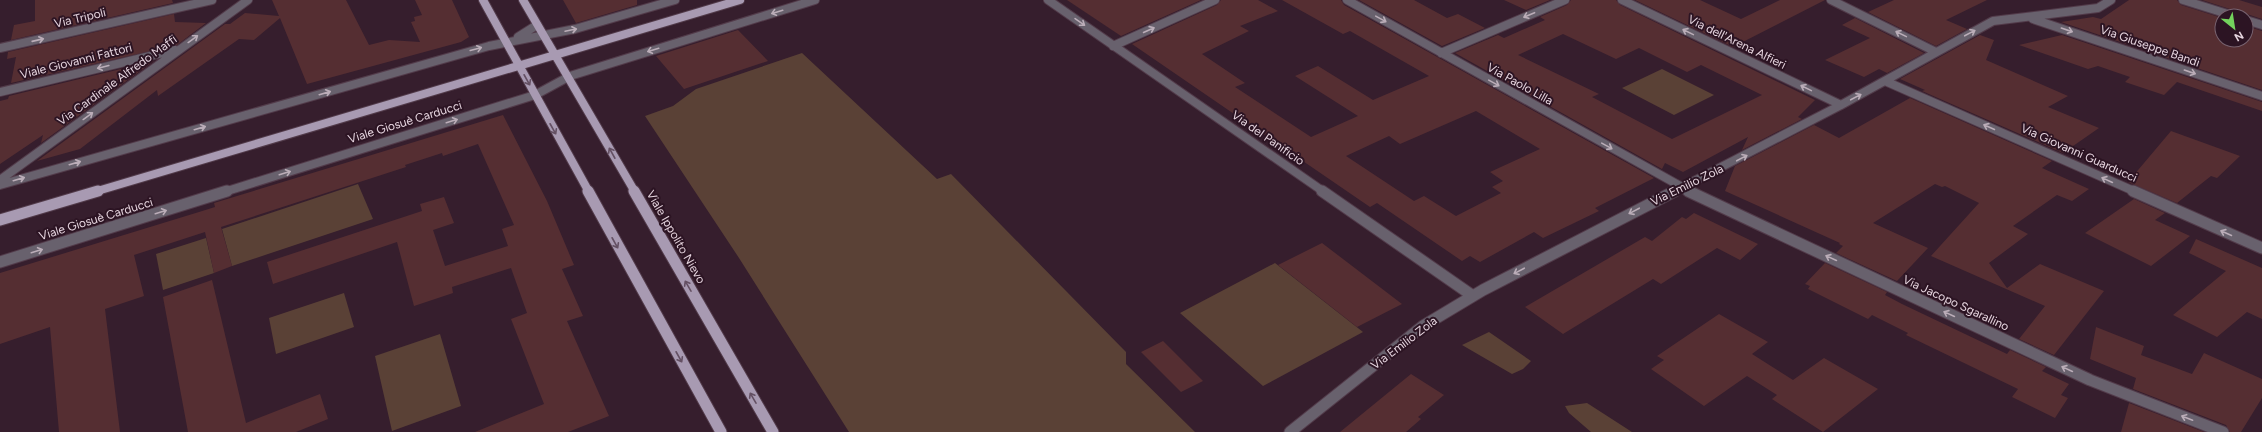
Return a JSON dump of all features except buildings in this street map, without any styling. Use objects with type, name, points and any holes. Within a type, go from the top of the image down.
[{"type":"main road","points":[[483,0],[721,432]]},
{"type":"main road","name":"Viale Ippolito Nievo","points":[[523,0],[537,25],[570,76],[643,208],[773,432]]},
{"type":"main road","name":"Viale Giosuè Carducci","points":[[0,220],[740,0]]},
{"type":"street","name":"Via Tripoli","points":[[0,48],[212,0]]},
{"type":"street","name":"Via Cardinale Alfredo Maffi","points":[[0,180],[248,0]]},
{"type":"street","points":[[0,185],[505,42],[576,29],[675,0]]},
{"type":"street","name":"Viale Giosuè Carducci","points":[[0,262],[534,95],[570,76],[815,0]]},
{"type":"street","name":"Via del Panificio","points":[[1048,0],[1473,296]]},
{"type":"street","points":[[1113,46],[1215,0]]},
{"type":"street","name":"Via Paolo Lilla","points":[[1347,0],[1682,188]]},
{"type":"street","points":[[1441,53],[1565,0]]},
{"type":"street","name":"Via dell'Arena Alfieri","points":[[1622,0],[1841,105]]},
{"type":"street","points":[[1831,0],[1936,52]]},
{"type":"street","name":"Via Emilio Zola","points":[[1290,432],[1408,338],[1473,296],[1841,105],[1993,21],[2030,18],[2098,8],[2111,0]]},
{"type":"street","points":[[2183,0],[2214,10]]},
{"type":"street","name":"Via Giuseppe Bandi","points":[[2030,18],[2262,96]]},
{"type":"street","points":[[505,42],[527,32],[537,25]]},
{"type":"street","name":"Viale Giovanni Fattori","points":[[0,92],[181,48]]},
{"type":"street","name":"Via Giovanni Guarducci","points":[[1885,81],[2262,248]]},
{"type":"street","name":"Via Jacopo Sgarallino","points":[[1682,188],[2090,380],[2224,432]]},
{"type":"shaded area","points":[[802,53],[937,179],[951,174],[1126,352],[1126,364],[1195,432],[849,432],[739,258],[645,116],[673,106],[696,89]]},
{"type":"shaded area","points":[[1662,69],[1714,95],[1674,115],[1622,88]]},
{"type":"shaded area","points":[[358,184],[373,219],[232,266],[222,229]]},
{"type":"shaded area","points":[[206,238],[214,273],[163,290],[156,254]]},
{"type":"shaded area","points":[[1275,263],[1363,332],[1263,386],[1180,313]]},
{"type":"shaded area","points":[[344,293],[354,327],[276,354],[269,318]]},
{"type":"shaded area","points":[[1489,332],[1531,361],[1523,369],[1512,374],[1462,345]]},
{"type":"shaded area","points":[[440,334],[461,406],[392,431],[375,356]]},
{"type":"shaded area","points":[[1587,403],[1632,432],[1591,432],[1569,413],[1565,406]]}]
